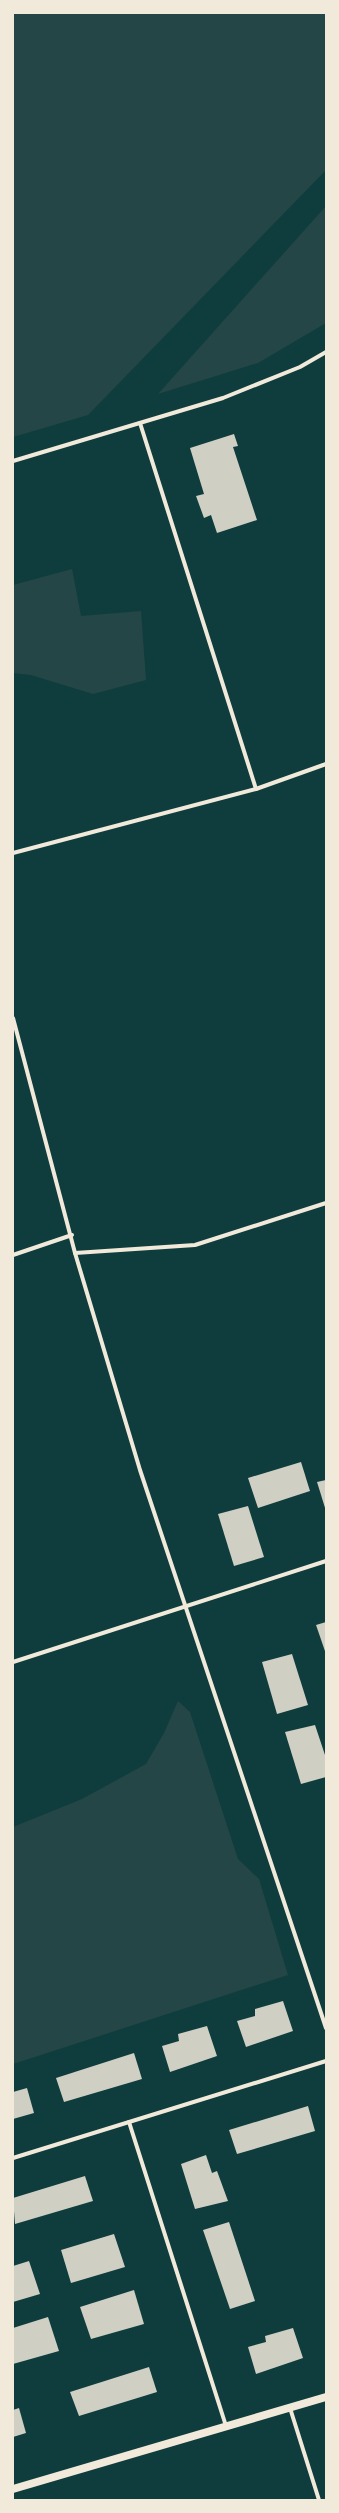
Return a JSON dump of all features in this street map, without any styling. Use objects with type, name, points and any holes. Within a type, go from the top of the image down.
[{"type":"main road","points":[[13,2489],[326,2397]]},
{"type":"street","points":[[13,461],[223,398],[300,367],[326,352]]},
{"type":"street","points":[[140,423],[256,789]]},
{"type":"street","points":[[13,853],[256,789],[326,764]]},
{"type":"street","points":[[13,1018],[72,1235],[75,1253],[140,1470],[326,2028]]},
{"type":"street","points":[[75,1253],[195,1245],[326,1203]]},
{"type":"street","points":[[13,1255],[72,1235]]},
{"type":"street","points":[[13,1662],[185,1608],[326,1561]]},
{"type":"street","points":[[13,2158],[326,2061]]},
{"type":"street","points":[[129,2122],[226,2426]]},
{"type":"street","points":[[290,2407],[319,2500]]},
{"type":"shaded area","points":[[13,13],[326,13],[326,170],[88,415],[13,437]]},
{"type":"shaded area","points":[[326,206],[326,323],[258,363],[158,394]]},
{"type":"shaded area","points":[[72,569],[81,616],[141,611],[146,680],[93,694],[31,675],[13,673],[13,585]]},
{"type":"shaded area","points":[[178,1701],[190,1712],[238,1859],[259,1879],[288,1975],[13,2064],[13,1827],[82,1799],[146,1764],[164,1733]]},
{"type":"building","points":[[234,434],[238,446],[233,447],[257,520],[217,533],[211,515],[204,518],[196,496],[204,494],[190,448]]},
{"type":"building","points":[[301,1462],[310,1491],[258,1508],[248,1478]]},
{"type":"building","points":[[326,1480],[326,1511],[317,1482]]},
{"type":"building","points":[[248,1506],[264,1557],[234,1566],[218,1514]]},
{"type":"building","points":[[326,1622],[326,1654],[316,1625]]},
{"type":"building","points":[[292,1654],[308,1705],[277,1714],[262,1662]]},
{"type":"building","points":[[315,1725],[326,1758],[326,1777],[301,1784],[285,1732]]},
{"type":"building","points":[[283,2001],[293,2031],[246,2047],[237,2021],[255,2016],[255,2009]]},
{"type":"building","points":[[207,2026],[217,2056],[170,2072],[162,2046],[179,2041],[178,2034]]},
{"type":"building","points":[[134,2053],[142,2079],[64,2102],[56,2078]]},
{"type":"building","points":[[27,2088],[34,2113],[13,2119],[13,2092]]},
{"type":"building","points":[[308,2106],[315,2131],[237,2154],[229,2130]]},
{"type":"building","points":[[206,2155],[212,2173],[217,2171],[228,2201],[195,2209],[181,2164]]},
{"type":"building","points":[[85,2176],[93,2201],[15,2224],[13,2198]]},
{"type":"building","points":[[229,2222],[255,2301],[230,2309],[203,2230]]},
{"type":"building","points":[[114,2234],[125,2267],[71,2283],[61,2250]]},
{"type":"building","points":[[29,2261],[40,2294],[13,2302],[13,2266]]},
{"type":"building","points":[[134,2290],[144,2324],[91,2339],[80,2307]]},
{"type":"building","points":[[48,2317],[59,2351],[13,2364],[13,2328]]},
{"type":"building","points":[[293,2328],[303,2358],[256,2374],[248,2347],[266,2342],[265,2336]]},
{"type":"building","points":[[149,2367],[157,2392],[79,2416],[70,2392]]},
{"type":"building","points":[[19,2408],[26,2433],[13,2437],[13,2410]]}]
